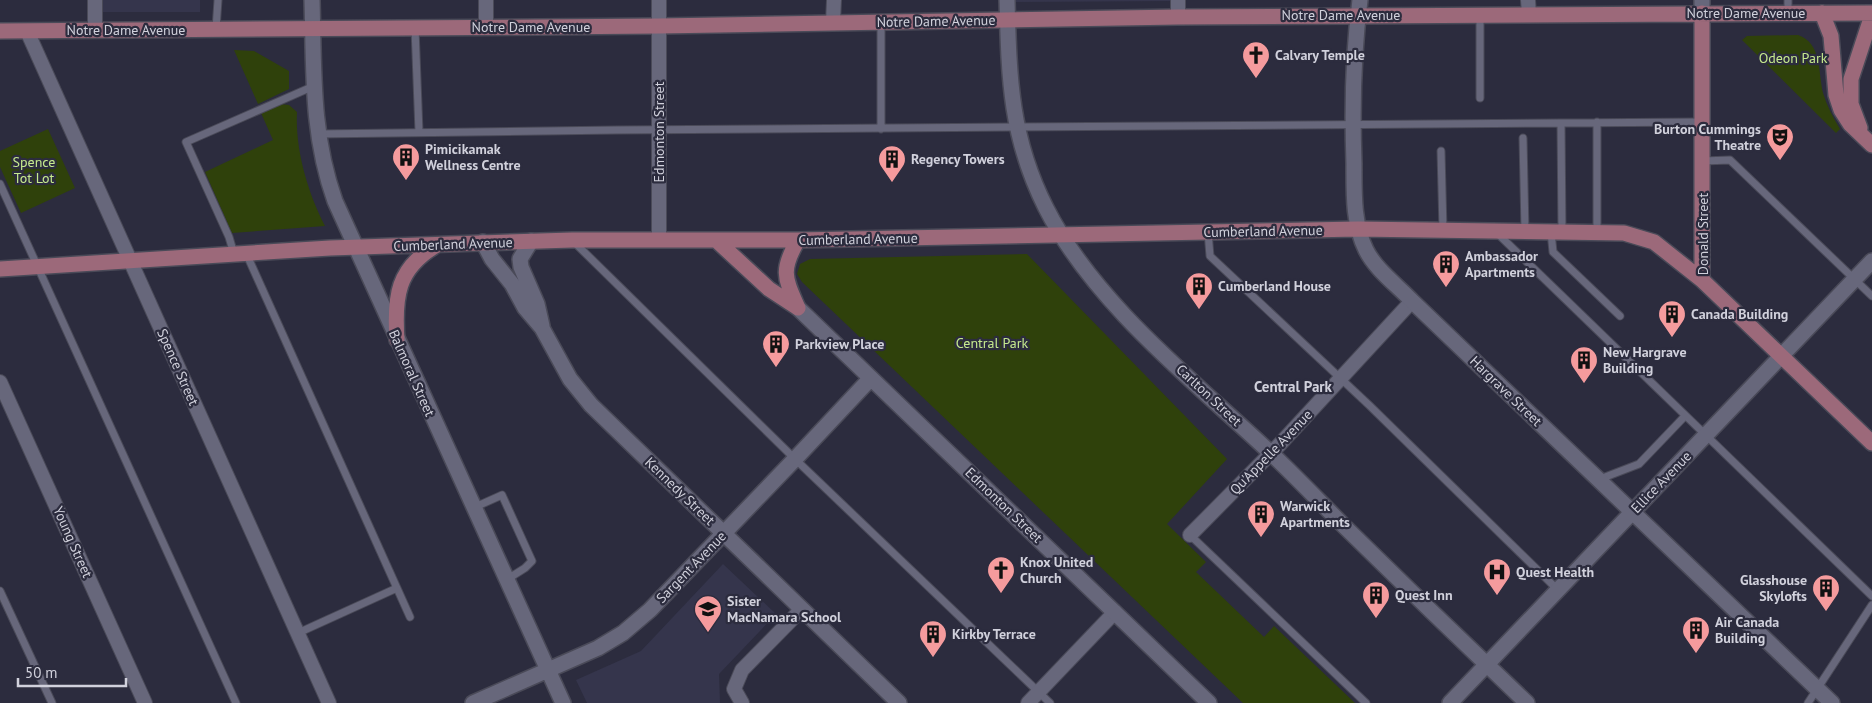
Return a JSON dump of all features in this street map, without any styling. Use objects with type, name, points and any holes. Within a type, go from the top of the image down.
[{"type":"main road","name":"Donald Street","points":[[1702,6],[1702,280],[1872,443]]},
{"type":"main road","name":"Notre Dame Avenue","points":[[0,31],[659,26],[1178,16],[1359,8],[1480,14],[1529,7],[1788,6],[1822,13],[1872,14]]},
{"type":"main road","points":[[1822,13],[1831,36],[1836,96],[1841,110],[1850,124],[1868,141]]},
{"type":"main road","points":[[1868,141],[1851,104],[1852,79],[1872,14]]},
{"type":"main road","name":"Cumberland Avenue","points":[[0,269],[240,253],[483,242],[659,238],[798,240],[1358,229],[1624,233],[1654,242],[1702,280]]},
{"type":"main road","points":[[716,240],[769,289],[798,308]]},
{"type":"main road","points":[[798,240],[788,256],[784,273],[786,284],[798,308]]},
{"type":"main road","points":[[397,340],[396,296],[403,278],[418,259],[437,245]]},
{"type":"street","points":[[95,0],[95,30]]},
{"type":"street","name":"Balmoral Street","points":[[312,0],[317,134],[328,183],[355,247],[562,703]]},
{"type":"street","points":[[486,0],[486,27]]},
{"type":"street","name":"Edmonton Street","points":[[659,0],[659,238]]},
{"type":"street","points":[[833,22],[834,0]]},
{"type":"street","name":"Carlton Street","points":[[1007,0],[1009,77],[1016,128],[1045,206],[1060,235],[1103,292],[1527,703]]},
{"type":"street","points":[[1178,0],[1178,16]]},
{"type":"street","name":"Hargrave Street","points":[[1359,8],[1352,123],[1355,209],[1358,229],[1366,250],[1412,301],[1634,511],[1832,703]]},
{"type":"street","name":"Spence Street","points":[[27,30],[329,703]]},
{"type":"street","name":"Kennedy Street","points":[[531,241],[520,259],[520,267],[537,304],[542,328]]},
{"type":"street","name":"Kennedy Street","points":[[483,242],[492,259],[512,284],[524,308],[542,328],[564,370],[591,405],[899,703]]},
{"type":"street","name":"Ellice Avenue","points":[[1450,703],[1872,261]]},
{"type":"street","name":"Qu'Appelle Avenue","points":[[1190,535],[1271,453],[1412,301]]},
{"type":"street","name":"Edmonton Street","points":[[798,308],[1115,612],[1203,701]]},
{"type":"street","name":"Sargent Avenue","points":[[473,703],[547,668],[598,648],[623,633],[650,610],[871,378]]},
{"type":"street","name":"Young Street","points":[[0,382],[145,703]]},
{"type":"street","points":[[742,703],[734,689],[742,670],[801,610]]},
{"type":"street","points":[[1028,703],[1115,612]]},
{"type":"lane","points":[[216,30],[218,0]]},
{"type":"lane","points":[[1480,14],[1480,98]]},
{"type":"lane","points":[[881,22],[881,129]]},
{"type":"lane","points":[[415,28],[419,132]]},
{"type":"lane","points":[[314,86],[186,142],[229,237],[240,253],[410,617]]},
{"type":"lane","points":[[1597,122],[1597,233]]},
{"type":"lane","points":[[317,134],[1352,123],[1702,122]]},
{"type":"lane","points":[[1561,123],[1554,252],[1620,316]]},
{"type":"lane","points":[[1524,138],[1525,231]]},
{"type":"lane","points":[[1441,151],[1443,230]]},
{"type":"lane","points":[[1703,162],[1730,160],[1872,296]]},
{"type":"lane","points":[[0,184],[236,703]]},
{"type":"lane","points":[[1495,231],[1872,596]]},
{"type":"lane","points":[[1208,232],[1210,256],[1340,378],[1558,590]]},
{"type":"lane","points":[[572,240],[795,459],[1050,703]]},
{"type":"lane","points":[[1600,479],[1639,464],[1685,416]]},
{"type":"lane","points":[[473,508],[502,495],[532,561],[525,568],[506,580]]},
{"type":"lane","points":[[1190,535],[1366,703]]},
{"type":"lane","points":[[298,633],[397,588]]},
{"type":"lane","points":[[0,591],[52,703]]},
{"type":"lane","points":[[1808,703],[1816,688],[1828,674],[1872,605]]},
{"type":"shaded area","points":[[95,0],[200,0],[200,12],[95,12]]},
{"type":"shaded area","points":[[1007,0],[1178,0],[1178,1],[1007,2]]},
{"type":"shaded area","name":"Sister MacNamara School","points":[[723,564],[776,614],[719,674],[720,703],[587,703],[576,680],[641,651]]},
{"type":"green space","name":"Odeon Park","points":[[1798,35],[1806,39],[1815,51],[1823,93],[1840,129],[1836,133],[1742,40],[1747,36]]},
{"type":"green space","points":[[234,50],[254,51],[289,71],[289,89],[258,104]]},
{"type":"green space","points":[[280,104],[289,105],[297,112],[300,156],[313,200],[325,226],[232,233],[205,172],[273,140],[261,113]]},
{"type":"green space","name":"Spence Tot Lot","points":[[48,129],[75,188],[21,213],[0,167],[0,151]]},
{"type":"green space","name":"Central Park","points":[[1027,254],[1227,459],[1167,524],[1206,562],[1196,572],[1264,637],[1274,626],[1355,703],[1243,703],[802,282],[797,274],[800,264],[810,259]]},
{"type":"place","name":"Calvary Temple","points":[[1256,79]]},
{"type":"place","name":"Burton Cummings Theatre","points":[[1780,161]]},
{"type":"place","name":"Pimicikamak Wellness Centre","points":[[406,181]]},
{"type":"place","name":"Regency Towers","points":[[892,183]]},
{"type":"place","name":"Ambassador Apartments","points":[[1446,288]]},
{"type":"place","name":"Cumberland House","points":[[1199,310]]},
{"type":"place","name":"Canada Building","points":[[1672,338]]},
{"type":"place","name":"Parkview Place","points":[[776,368]]},
{"type":"place","name":"New Hargrave Building","points":[[1584,384]]},
{"type":"place","name":"Warwick Apartments","points":[[1261,538]]},
{"type":"place","name":"Knox United Church","points":[[1001,594]]},
{"type":"place","name":"Quest Health","points":[[1497,596]]},
{"type":"place","name":"Glasshouse Skylofts","points":[[1826,612]]},
{"type":"place","name":"Quest Inn","points":[[1376,619]]},
{"type":"place","name":"Sister MacNamara School","points":[[708,633]]},
{"type":"place","name":"Air Canada Building","points":[[1696,654]]},
{"type":"place","name":"Kirkby Terrace","points":[[933,658]]},
{"type":"district","name":"Central Park","points":[[1293,386]]}]
